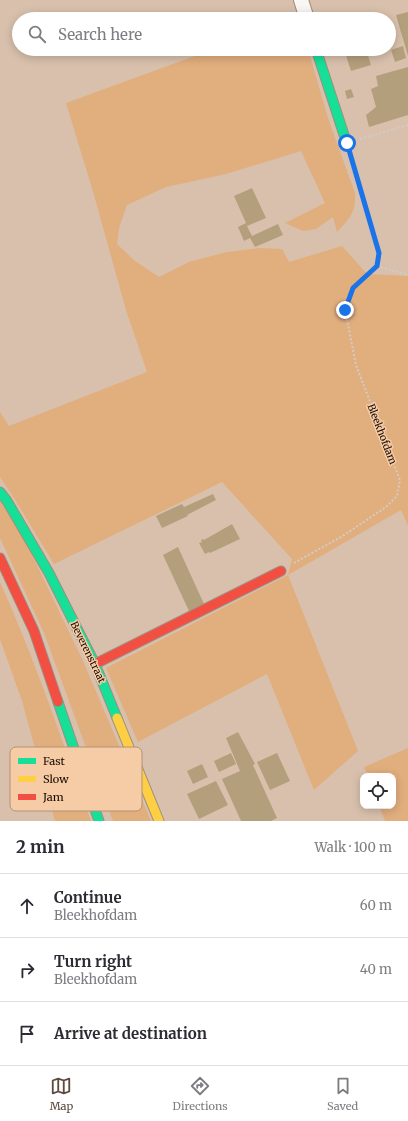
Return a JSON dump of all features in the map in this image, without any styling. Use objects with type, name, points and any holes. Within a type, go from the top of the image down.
[{"type":"street","points":[[301,0],[305,12]]},
{"type":"street","points":[[318,56],[345,139]]},
{"type":"street","name":"Beverenstraat","points":[[0,492],[7,501],[49,573],[95,664],[129,747]]},
{"type":"street","points":[[0,558],[34,631],[74,747]]},
{"type":"street","points":[[95,664],[281,571]]},
{"type":"street","name":"Beverenstraat","points":[[142,779],[159,821]]},
{"type":"street","points":[[96,811],[99,821]]},
{"type":"path","points":[[408,126],[345,139],[379,253],[377,266],[408,275]]},
{"type":"path","name":"Bleekhofdam","points":[[281,571],[341,537],[386,507],[397,496],[400,480],[356,365],[345,310],[353,288],[377,266]]},
{"type":"shaded area","points":[[195,56],[310,56],[328,118],[355,193],[353,210],[337,232],[333,217],[316,229],[303,231],[285,223],[325,203],[301,151],[226,174],[166,187],[127,205],[119,228],[117,244],[135,261],[159,277],[189,262],[227,252],[259,248],[282,249],[289,262],[342,246],[367,274],[408,276],[408,526],[401,510],[288,575],[292,559],[222,482],[54,564],[0,477],[0,412],[9,426],[147,372],[126,310],[94,195],[66,103]]},
{"type":"shaded area","points":[[0,501],[24,538],[84,663],[120,747],[86,747],[44,633],[0,538]]},
{"type":"shaded area","points":[[288,575],[358,751],[314,790],[267,674],[138,742],[106,668]]},
{"type":"shaded area","points":[[0,582],[37,671],[65,747],[35,747],[22,701],[0,639]]},
{"type":"shaded area","points":[[408,748],[408,821],[385,821],[380,809],[396,809],[396,773],[367,773],[364,767]]},
{"type":"shaded area","points":[[142,800],[151,821],[113,821],[109,811],[142,811]]},
{"type":"shaded area","points":[[52,811],[87,811],[91,821],[55,821]]},
{"type":"building","points":[[408,12],[408,56],[396,15]]},
{"type":"building","points":[[403,46],[406,58],[395,62],[393,56],[396,56],[396,48]]},
{"type":"building","points":[[346,56],[368,56],[371,65],[351,71]]},
{"type":"building","points":[[408,67],[408,115],[369,127],[366,115],[376,107],[371,89],[378,86],[376,76]]},
{"type":"building","points":[[351,89],[354,97],[347,99],[345,91]]},
{"type":"building","points":[[252,188],[266,218],[247,226],[252,236],[278,224],[283,235],[255,247],[250,238],[244,241],[238,227],[246,223],[234,196]]},
{"type":"building","points":[[213,494],[216,500],[187,515],[188,516],[162,528],[156,516],[182,504],[184,507]]},
{"type":"building","points":[[232,524],[240,539],[205,554],[199,543],[202,542],[201,540],[204,540]]},
{"type":"building","points":[[178,547],[204,604],[189,611],[163,555]]},
{"type":"building","points":[[238,732],[255,764],[253,765],[277,818],[271,821],[241,821],[222,779],[240,771],[226,738]]},
{"type":"building","points":[[231,753],[236,764],[219,772],[214,761]]},
{"type":"building","points":[[277,753],[290,781],[270,790],[257,762]]},
{"type":"building","points":[[202,764],[208,777],[193,784],[187,771]]},
{"type":"building","points":[[216,781],[228,805],[199,819],[187,794]]},
{"type":"traffic: fast","points":[[318,56],[344,135]]},
{"type":"traffic: fast","points":[[0,492],[7,501],[49,573],[95,664],[117,718]]},
{"type":"traffic: fast","points":[[58,702],[74,747]]},
{"type":"traffic: fast","points":[[96,811],[99,821]]},
{"type":"traffic: slow","points":[[117,718],[129,747]]},
{"type":"traffic: slow","points":[[142,779],[159,821]]},
{"type":"traffic: jam","points":[[0,558],[34,631],[58,702]]},
{"type":"traffic: jam","points":[[95,664],[281,571]]},
{"type":"route","points":[[345,310],[353,288],[377,266],[379,253],[347,143]]}]
